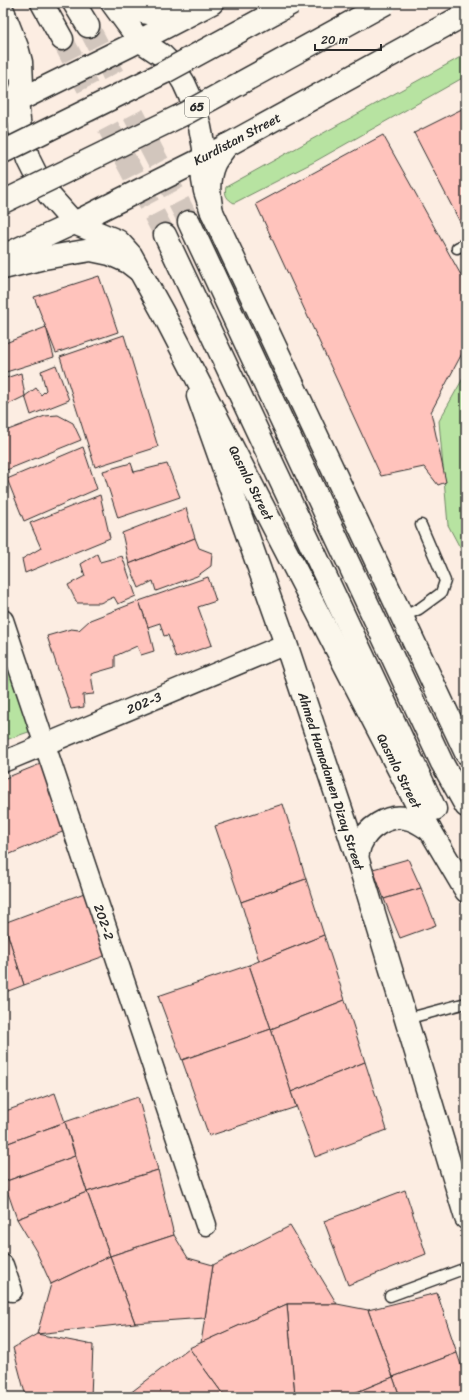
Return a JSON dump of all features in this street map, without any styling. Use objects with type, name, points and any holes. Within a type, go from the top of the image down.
[{"type":"main road","points":[[42,3],[62,38]]},
{"type":"main road","points":[[74,3],[88,26]]},
{"type":"main road","points":[[112,3],[139,40],[163,56],[174,67],[184,83],[194,105],[200,127],[204,148],[202,169],[203,180],[212,212],[466,753]]},
{"type":"main road","points":[[118,3],[129,9],[149,14],[185,12],[208,5]]},
{"type":"main road","points":[[3,152],[163,73],[292,3]]},
{"type":"main road","name":"65","points":[[3,202],[186,113],[386,3]]},
{"type":"main road","points":[[10,105],[208,5]]},
{"type":"main road","points":[[3,12],[17,47],[21,62],[22,85],[10,105]]},
{"type":"main road","points":[[3,12],[3,71]]},
{"type":"main road","name":"Kurdistan Street","points":[[3,256],[74,223],[204,158],[466,14]]},
{"type":"main road","name":"Qasmlo Street","points":[[10,105],[20,130],[29,160],[49,195],[74,223],[118,242],[131,255],[141,272],[430,830],[466,891]]},
{"type":"main road","points":[[212,212],[209,190],[210,180],[214,164],[227,145]]},
{"type":"main road","points":[[189,222],[442,763],[466,806]]},
{"type":"main road","name":"Qasmlo Street","points":[[165,235],[466,875]]},
{"type":"main road","points":[[3,268],[44,258],[91,250],[110,254],[128,262],[141,272]]},
{"type":"main road","name":"Ahmed Hamadamen Dizay Street","points":[[181,348],[286,644],[357,857],[466,1218]]},
{"type":"main road","points":[[357,857],[360,845],[367,833],[378,824],[391,818],[405,818],[418,822],[430,830]]},
{"type":"street","name":"202-2","points":[[3,620],[44,746],[206,1225]]},
{"type":"street","name":"202-3","points":[[3,762],[286,644]]},
{"type":"street","points":[[3,1265],[12,1291]]},
{"type":"lane","points":[[402,616],[419,609],[441,593],[445,581],[421,525]]},
{"type":"lane","points":[[406,1020],[466,1003]]},
{"type":"lane","points":[[390,1296],[466,1268]]},
{"type":"green space","points":[[466,54],[466,76],[314,162],[234,203],[227,196],[225,192],[226,187]]},
{"type":"green space","points":[[466,373],[466,559],[448,525],[439,421]]},
{"type":"green space","points":[[3,625],[34,730],[3,741]]},
{"type":"building","points":[[466,107],[466,221],[461,224],[414,133]]},
{"type":"building","points":[[383,135],[466,284],[466,346],[431,412],[446,482],[438,485],[424,467],[381,476],[256,204]]},
{"type":"building","points":[[99,276],[118,332],[56,353],[34,297]]},
{"type":"building","points":[[46,327],[54,357],[3,373],[3,344]]},
{"type":"building","points":[[124,335],[158,447],[95,467],[60,357]]},
{"type":"building","points":[[56,365],[69,400],[31,415],[25,396],[36,388],[41,395],[46,390],[41,371]]},
{"type":"building","points":[[21,373],[25,396],[3,407],[3,379]]},
{"type":"building","points":[[58,415],[73,423],[81,440],[4,471],[3,432],[45,416]]},
{"type":"building","points":[[83,447],[97,489],[24,521],[7,479]]},
{"type":"building","points":[[131,463],[134,472],[167,464],[180,497],[118,518],[103,471]]},
{"type":"building","points":[[100,495],[110,538],[25,573],[22,559],[41,548],[30,523]]},
{"type":"building","points":[[186,508],[195,538],[129,564],[122,533]]},
{"type":"building","points":[[195,538],[199,548],[212,553],[211,566],[197,576],[156,591],[153,581],[139,588],[129,564]]},
{"type":"building","points":[[97,554],[100,562],[122,556],[136,596],[118,604],[114,597],[100,603],[77,603],[68,585],[85,576],[81,564]]},
{"type":"building","points":[[208,577],[216,601],[198,607],[212,645],[176,658],[168,635],[164,636],[160,623],[148,627],[139,601]]},
{"type":"building","points":[[139,601],[154,651],[141,655],[137,646],[115,656],[115,667],[91,674],[94,694],[83,695],[84,707],[71,709],[47,636],[71,629],[79,630],[90,620]]},
{"type":"building","points":[[43,763],[67,830],[3,857],[3,779]]},
{"type":"building","points":[[283,804],[306,879],[241,902],[215,826]]},
{"type":"building","points":[[408,859],[421,888],[384,899],[373,869]]},
{"type":"building","points":[[306,879],[324,935],[259,961],[241,902]]},
{"type":"building","points":[[421,888],[436,925],[400,938],[384,899]]},
{"type":"building","points":[[87,892],[110,954],[24,985],[4,923]]},
{"type":"building","points":[[4,923],[24,985],[3,993],[3,924]]},
{"type":"building","points":[[324,935],[345,1000],[271,1029],[249,965]]},
{"type":"building","points":[[249,965],[271,1029],[182,1060],[158,996]]},
{"type":"building","points":[[345,1000],[365,1062],[291,1092],[271,1029]]},
{"type":"building","points":[[271,1029],[296,1107],[209,1136],[182,1060]]},
{"type":"building","points":[[365,1062],[387,1130],[315,1157],[291,1092]]},
{"type":"building","points":[[55,1093],[65,1122],[3,1145],[3,1112]]},
{"type":"building","points":[[138,1097],[158,1170],[87,1192],[65,1122]]},
{"type":"building","points":[[65,1122],[75,1156],[4,1182],[3,1145]]},
{"type":"building","points":[[75,1156],[87,1192],[17,1219],[4,1182]]},
{"type":"building","points":[[158,1170],[174,1235],[110,1256],[87,1192]]},
{"type":"building","points":[[405,1190],[426,1254],[348,1285],[324,1221]]},
{"type":"building","points":[[87,1192],[110,1256],[51,1284],[36,1251],[17,1219]]},
{"type":"building","points":[[290,1226],[337,1304],[287,1304],[201,1343],[213,1265]]},
{"type":"building","points":[[174,1235],[188,1258],[213,1265],[205,1318],[135,1323],[110,1256]]},
{"type":"building","points":[[110,1256],[135,1323],[37,1334],[51,1284]]},
{"type":"building","points":[[437,1293],[457,1353],[393,1377],[368,1310]]},
{"type":"building","points":[[287,1304],[337,1304],[368,1310],[393,1377],[345,1397],[295,1397]]},
{"type":"building","points":[[287,1304],[295,1397],[225,1397],[189,1348]]},
{"type":"building","points":[[37,1334],[93,1345],[91,1397],[26,1397],[13,1348]]},
{"type":"building","points":[[189,1348],[225,1397],[125,1397]]},
{"type":"building","points":[[457,1353],[466,1380],[466,1397],[400,1397],[393,1377]]},
{"type":"building","points":[[393,1377],[400,1397],[345,1397]]},
{"type":"tunnel","points":[[88,26],[189,222]]},
{"type":"tunnel","points":[[62,39],[165,235]]}]
